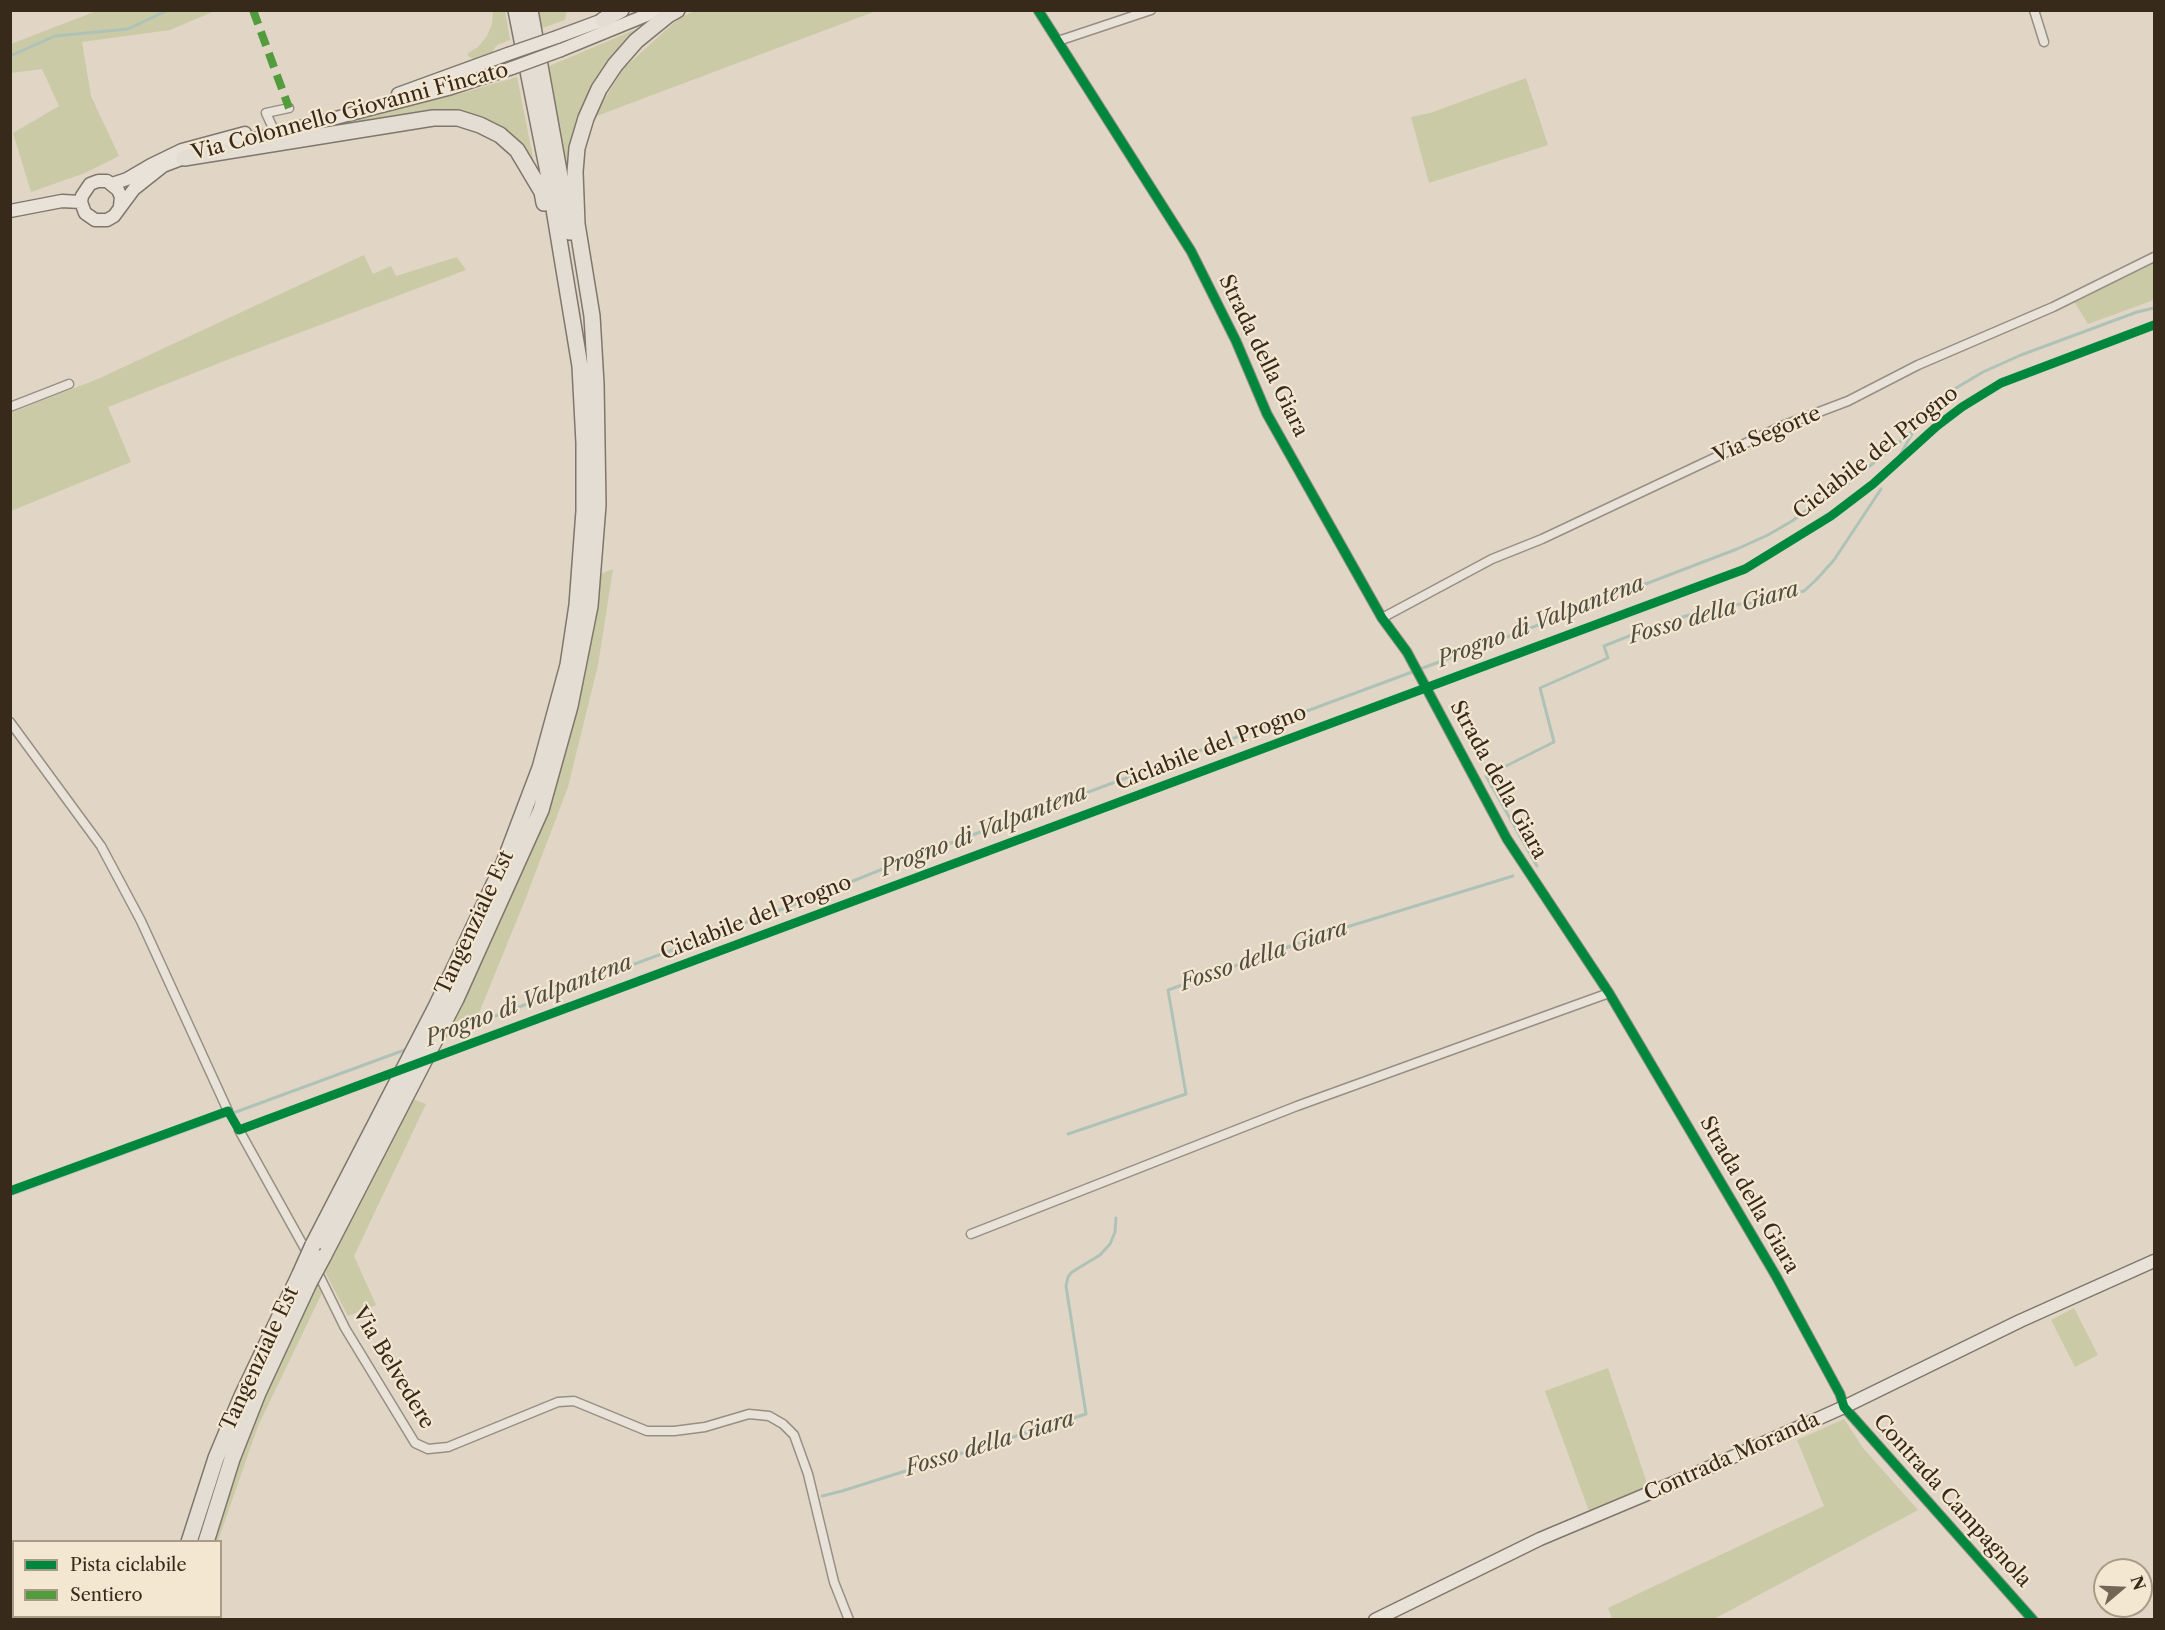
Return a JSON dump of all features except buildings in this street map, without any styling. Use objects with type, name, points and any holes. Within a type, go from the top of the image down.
[{"type":"highway","points":[[516,10],[547,167],[580,366]]},
{"type":"highway","points":[[530,10],[596,384]]},
{"type":"highway","points":[[603,20],[621,10]]},
{"type":"highway","points":[[596,384],[592,316],[577,224],[574,172],[577,147],[586,118],[599,89],[615,65],[636,41],[677,10]]},
{"type":"highway","points":[[184,158],[433,118],[458,118],[500,135],[517,150],[542,192],[580,366]]},
{"type":"highway","name":"Tangenziale Est","points":[[190,1540],[216,1458],[242,1396],[305,1278],[436,1007],[504,863],[540,768],[568,664],[578,605],[584,511],[584,443],[580,366]]},
{"type":"highway","name":"Tangenziale Est","points":[[318,1251],[404,1102],[456,999],[541,810],[570,706],[590,606],[597,505],[596,384]]},
{"type":"highway","name":"Tangenziale Est","points":[[207,1540],[232,1459],[305,1278]]},
{"type":"main road","name":"Via Colonnello Giovanni Fincato","points":[[626,10],[402,93],[182,150],[127,179],[112,184],[103,180],[90,184],[84,190],[81,202],[85,213],[91,218],[107,220],[114,216],[134,189],[163,166],[184,158],[448,89],[561,50],[659,10]]},
{"type":"main road","points":[[112,184],[120,193],[120,206]]},
{"type":"main road","points":[[10,211],[62,201],[81,202]]},
{"type":"main road","name":"Contrada Moranda","points":[[1375,1620],[1540,1539],[1690,1476],[1844,1407],[2020,1321],[2154,1261]]},
{"type":"street","name":"Strada della Giara","points":[[1038,10],[1191,251],[1236,341],[1267,414],[1382,618],[1407,652],[1507,839],[1609,993],[1776,1276],[1840,1394],[1844,1407]]},
{"type":"street","points":[[1058,41],[1151,10]]},
{"type":"street","points":[[2034,10],[2044,42]]},
{"type":"street","points":[[272,126],[266,113],[289,108]]},
{"type":"street","name":"Via Segorte","points":[[1382,618],[1492,559],[1542,539],[1782,426],[1848,401],[1918,365],[2053,308],[2154,257]]},
{"type":"street","points":[[10,407],[69,384]]},
{"type":"street","points":[[10,722],[101,846],[141,921],[227,1108]]},
{"type":"street","points":[[971,1234],[1297,1106],[1609,993]]},
{"type":"street","name":"Via Belvedere","points":[[239,1130],[323,1280],[345,1328],[415,1443],[428,1449],[448,1447],[558,1402],[574,1401],[647,1431],[674,1431],[705,1426],[749,1414],[769,1416],[783,1424],[794,1435],[802,1455],[834,1582],[849,1620]]},
{"type":"street","name":"Contrada Campagnola","points":[[1844,1407],[2033,1620]]},
{"type":"green space","points":[[99,10],[215,11],[170,30],[82,42],[91,96],[119,156],[85,173],[31,192],[13,133],[59,106],[42,69],[11,73],[11,44]]},
{"type":"green space","points":[[493,11],[505,11],[510,40],[497,45],[492,52],[473,59],[468,56],[468,53],[478,47],[487,36],[492,24]]},
{"type":"green space","points":[[535,11],[567,11],[565,20],[539,29]]},
{"type":"green space","points":[[695,11],[876,11],[594,117],[622,70],[679,18]]},
{"type":"green space","points":[[648,24],[606,67],[570,192],[547,67]]},
{"type":"green space","points":[[517,77],[536,173],[532,164],[461,117],[299,134],[466,92]]},
{"type":"green space","points":[[1526,78],[1548,145],[1429,183],[1411,117],[1430,113]]},
{"type":"green space","points":[[364,255],[373,274],[391,266],[396,276],[457,257],[466,270],[108,407],[131,462],[11,511],[11,413],[100,378]]},
{"type":"green space","points":[[2154,260],[2154,300],[2088,324],[2073,300]]},
{"type":"green space","points":[[613,569],[598,665],[568,787],[479,1013],[444,1026],[549,797],[596,576]]},
{"type":"green space","points":[[413,1099],[426,1104],[354,1256],[376,1305],[348,1316],[325,1272]]},
{"type":"green space","points":[[315,1278],[323,1291],[258,1426],[218,1540],[207,1540],[214,1512]]},
{"type":"green space","points":[[2074,1308],[2098,1355],[2075,1367],[2051,1320]]},
{"type":"green space","points":[[1608,1368],[1648,1486],[1589,1511],[1545,1391]]},
{"type":"green space","points":[[1844,1419],[1863,1448],[1918,1510],[1714,1619],[1612,1619],[1608,1608],[1824,1506],[1797,1440]]},
{"type":"waterway","points":[[10,56],[55,36],[128,29],[168,10]]},
{"type":"waterway","name":"Progno di Valpantena","points":[[444,1035],[1737,549],[1768,535],[1845,486],[1914,430],[1946,394],[1983,372],[2021,355],[2137,312],[2154,308]]},
{"type":"waterway","name":"Fosso della Giara","points":[[1899,457],[1913,432]]},
{"type":"waterway","name":"Fosso della Giara","points":[[1537,866],[1486,776],[1554,742],[1540,688],[1608,658],[1604,646],[1662,623],[1717,607],[1767,601],[1804,591],[1834,560],[1881,489]]},
{"type":"waterway","name":"Fosso della Giara","points":[[1068,1134],[1186,1094],[1168,990],[1324,934],[1513,876]]},
{"type":"waterway","name":"Progno di Valpantena","points":[[10,1195],[410,1048]]},
{"type":"waterway","name":"Fosso della Giara","points":[[822,1496],[1086,1414],[1066,1286],[1072,1272],[1100,1255],[1110,1244],[1115,1232],[1116,1218]]},
{"type":"marked path","points":[[253,10],[289,108]]},
{"type":"cycle path","points":[[1038,10],[1191,251],[1236,341],[1267,414],[1382,618],[1407,652],[1507,839],[1609,993],[1776,1276],[1840,1394],[1844,1407],[2033,1620]]},
{"type":"cycle path","name":"Ciclabile del Progno","points":[[10,1191],[228,1111],[239,1130],[1745,569],[1831,516],[1873,484],[1937,426],[1962,407],[2001,383],[2154,325]]}]
